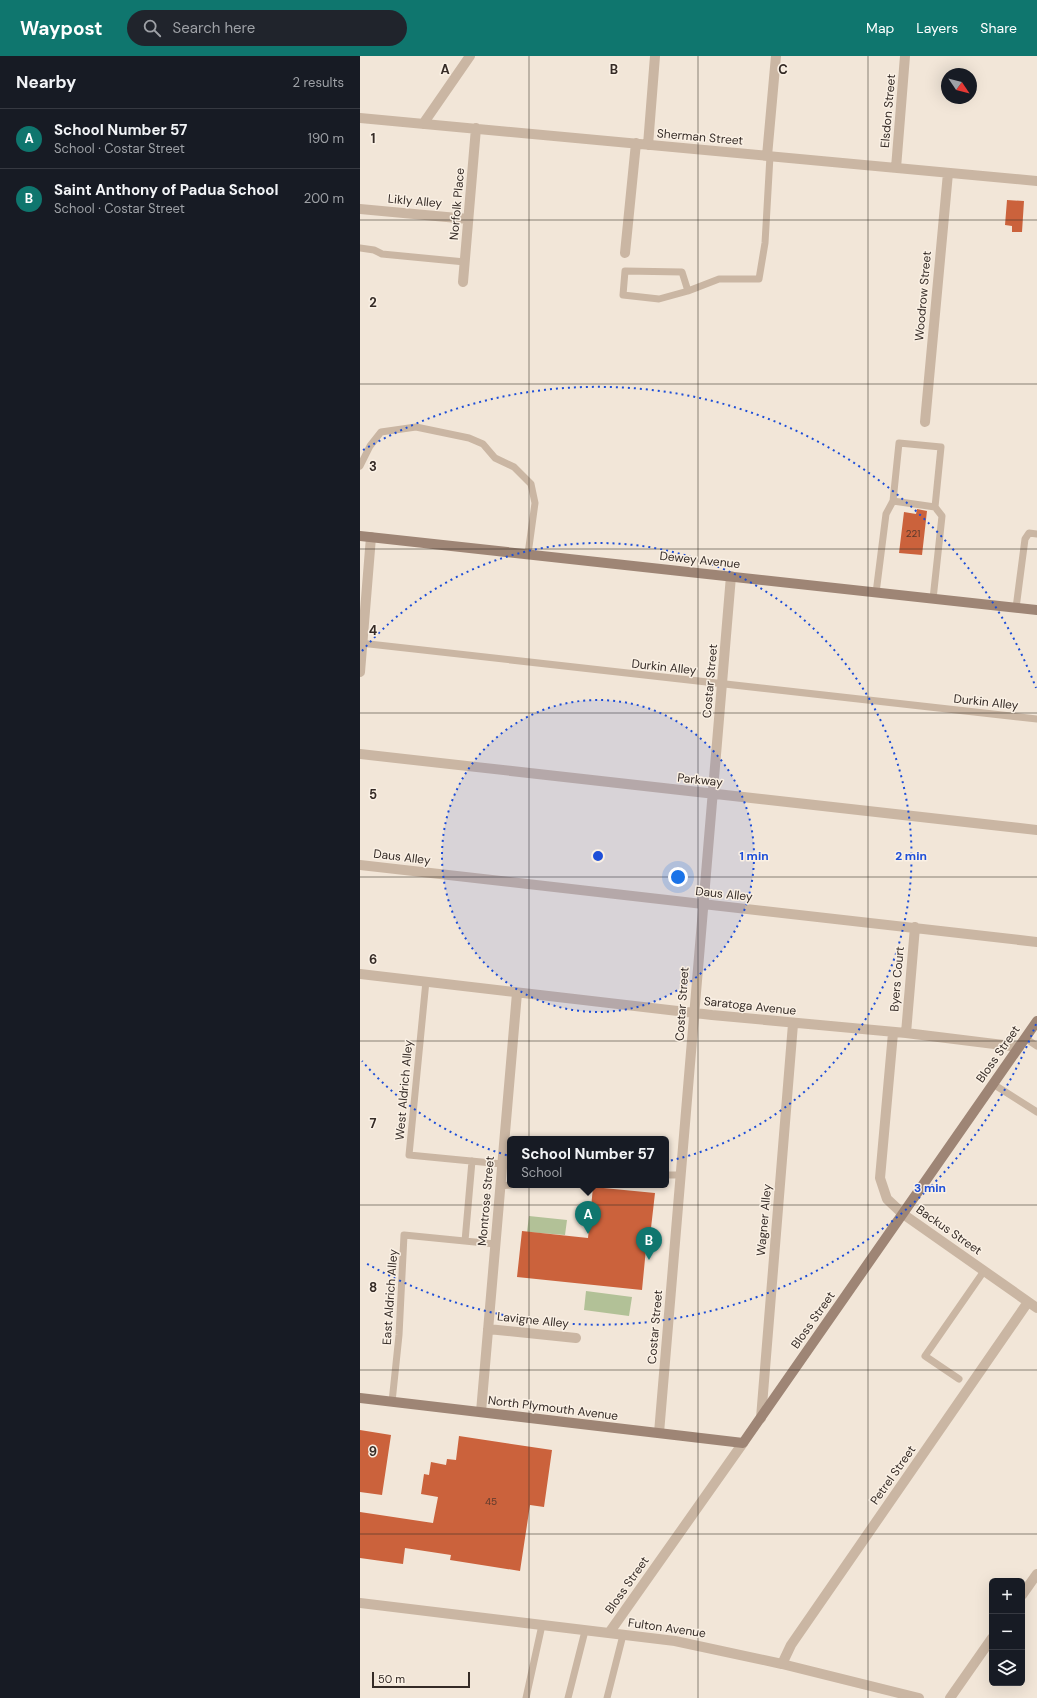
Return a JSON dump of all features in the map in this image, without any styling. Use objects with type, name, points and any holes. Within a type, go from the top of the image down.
[{"type":"street","points":[[423,124],[470,56]]},
{"type":"street","points":[[648,145],[655,56]]},
{"type":"street","points":[[768,156],[776,56]]},
{"type":"street","name":"Elsdon Street","points":[[896,168],[905,56]]},
{"type":"street","name":"Sherman Street","points":[[360,118],[1037,181]]},
{"type":"street","name":"Norfolk Place","points":[[463,282],[476,128]]},
{"type":"street","points":[[625,253],[636,143]]},
{"type":"street","name":"Woodrow Street","points":[[925,422],[948,173]]},
{"type":"street","name":"Likly Alley","points":[[360,209],[468,219]]},
{"type":"street","name":"Dewey Avenue","points":[[360,536],[1037,610]]},
{"type":"street","points":[[360,672],[361,644],[371,537]]},
{"type":"street","name":"Costar Street","points":[[659,1433],[731,576]]},
{"type":"street","name":"Parkway","points":[[360,754],[1037,830]]},
{"type":"street","name":"Daus Alley","points":[[360,865],[1037,942]]},
{"type":"street","name":"Byers Court","points":[[906,1033],[915,927]]},
{"type":"street","name":"Saratoga Avenue","points":[[360,974],[793,1024],[906,1033],[1019,1047]]},
{"type":"street","name":"Montrose Street","points":[[481,1412],[495,1244],[505,1185],[502,1164],[517,992]]},
{"type":"street","name":"Bloss Street","points":[[609,1633],[761,1418],[1037,1021]]},
{"type":"street","name":"Wagner Alley","points":[[761,1418],[793,1024]]},
{"type":"street","name":"Backus Street","points":[[893,1033],[880,1178],[887,1199],[903,1214],[1033,1305]]},
{"type":"street","name":"Petrel Street","points":[[782,1664],[791,1644],[1033,1305]]},
{"type":"street","name":"Lavigne Alley","points":[[488,1329],[576,1338]]},
{"type":"street","name":"North Plymouth Avenue","points":[[360,1398],[743,1443]]},
{"type":"street","points":[[1025,1591],[1037,1574]]},
{"type":"street","name":"Fulton Avenue","points":[[360,1603],[675,1641],[782,1664],[919,1698]]},
{"type":"street","points":[[950,1698],[989,1642]]},
{"type":"lane","points":[[688,291],[682,272],[625,271],[623,296],[659,299],[688,291],[719,279],[759,279],[765,243],[768,156]]},
{"type":"lane","points":[[360,248],[374,250],[387,255],[465,262]]},
{"type":"lane","points":[[360,466],[370,446],[381,432],[416,427],[469,438],[483,444],[495,458],[514,467],[531,484],[535,503],[528,554]]},
{"type":"lane","points":[[876,593],[886,514],[893,501],[899,443],[941,447],[935,507],[942,516],[933,599]]},
{"type":"lane","points":[[893,501],[935,507]]},
{"type":"lane","points":[[1016,608],[1025,539],[1029,533],[1037,534]]},
{"type":"lane","name":"Durkin Alley","points":[[361,644],[1037,719]]},
{"type":"lane","name":"West Aldrich Alley","points":[[426,981],[409,1155],[502,1164]]},
{"type":"lane","points":[[1026,1038],[1037,1046]]},
{"type":"lane","points":[[993,1084],[1037,1112]]},
{"type":"lane","points":[[465,1241],[472,1161]]},
{"type":"lane","points":[[669,1175],[681,1175]]},
{"type":"lane","name":"East Aldrich Alley","points":[[392,1402],[399,1335],[404,1235],[495,1244]]},
{"type":"lane","points":[[959,1379],[925,1356],[984,1271]]},
{"type":"lane","points":[[526,1698],[542,1625]]},
{"type":"lane","points":[[568,1698],[585,1630]]},
{"type":"lane","points":[[607,1698],[623,1635]]},
{"type":"green space","points":[[529,1216],[567,1220],[565,1235],[527,1232]]},
{"type":"green space","points":[[586,1291],[632,1297],[629,1316],[584,1310]]},
{"type":"building","points":[[1007,200],[1024,201],[1022,232],[1012,232],[1012,226],[1005,225]]},
{"type":"building","points":[[917,509],[927,511],[922,555],[899,553],[904,512],[916,514]]},
{"type":"building","points":[[593,1188],[655,1193],[651,1228],[648,1228],[642,1290],[517,1277],[522,1231],[588,1238]]},
{"type":"building","points":[[360,1430],[391,1435],[382,1495],[360,1492]]},
{"type":"building","points":[[459,1436],[552,1450],[544,1507],[530,1505],[520,1571],[450,1560],[451,1555],[405,1548],[403,1564],[360,1558],[360,1512],[433,1523],[438,1497],[421,1494],[424,1474],[429,1475],[431,1462],[446,1465],[447,1459],[456,1460]]},
{"type":"place","name":"School Number 57","points":[[588,1234]]},
{"type":"place","name":"Saint Anthony of Padua School","points":[[649,1260]]}]
